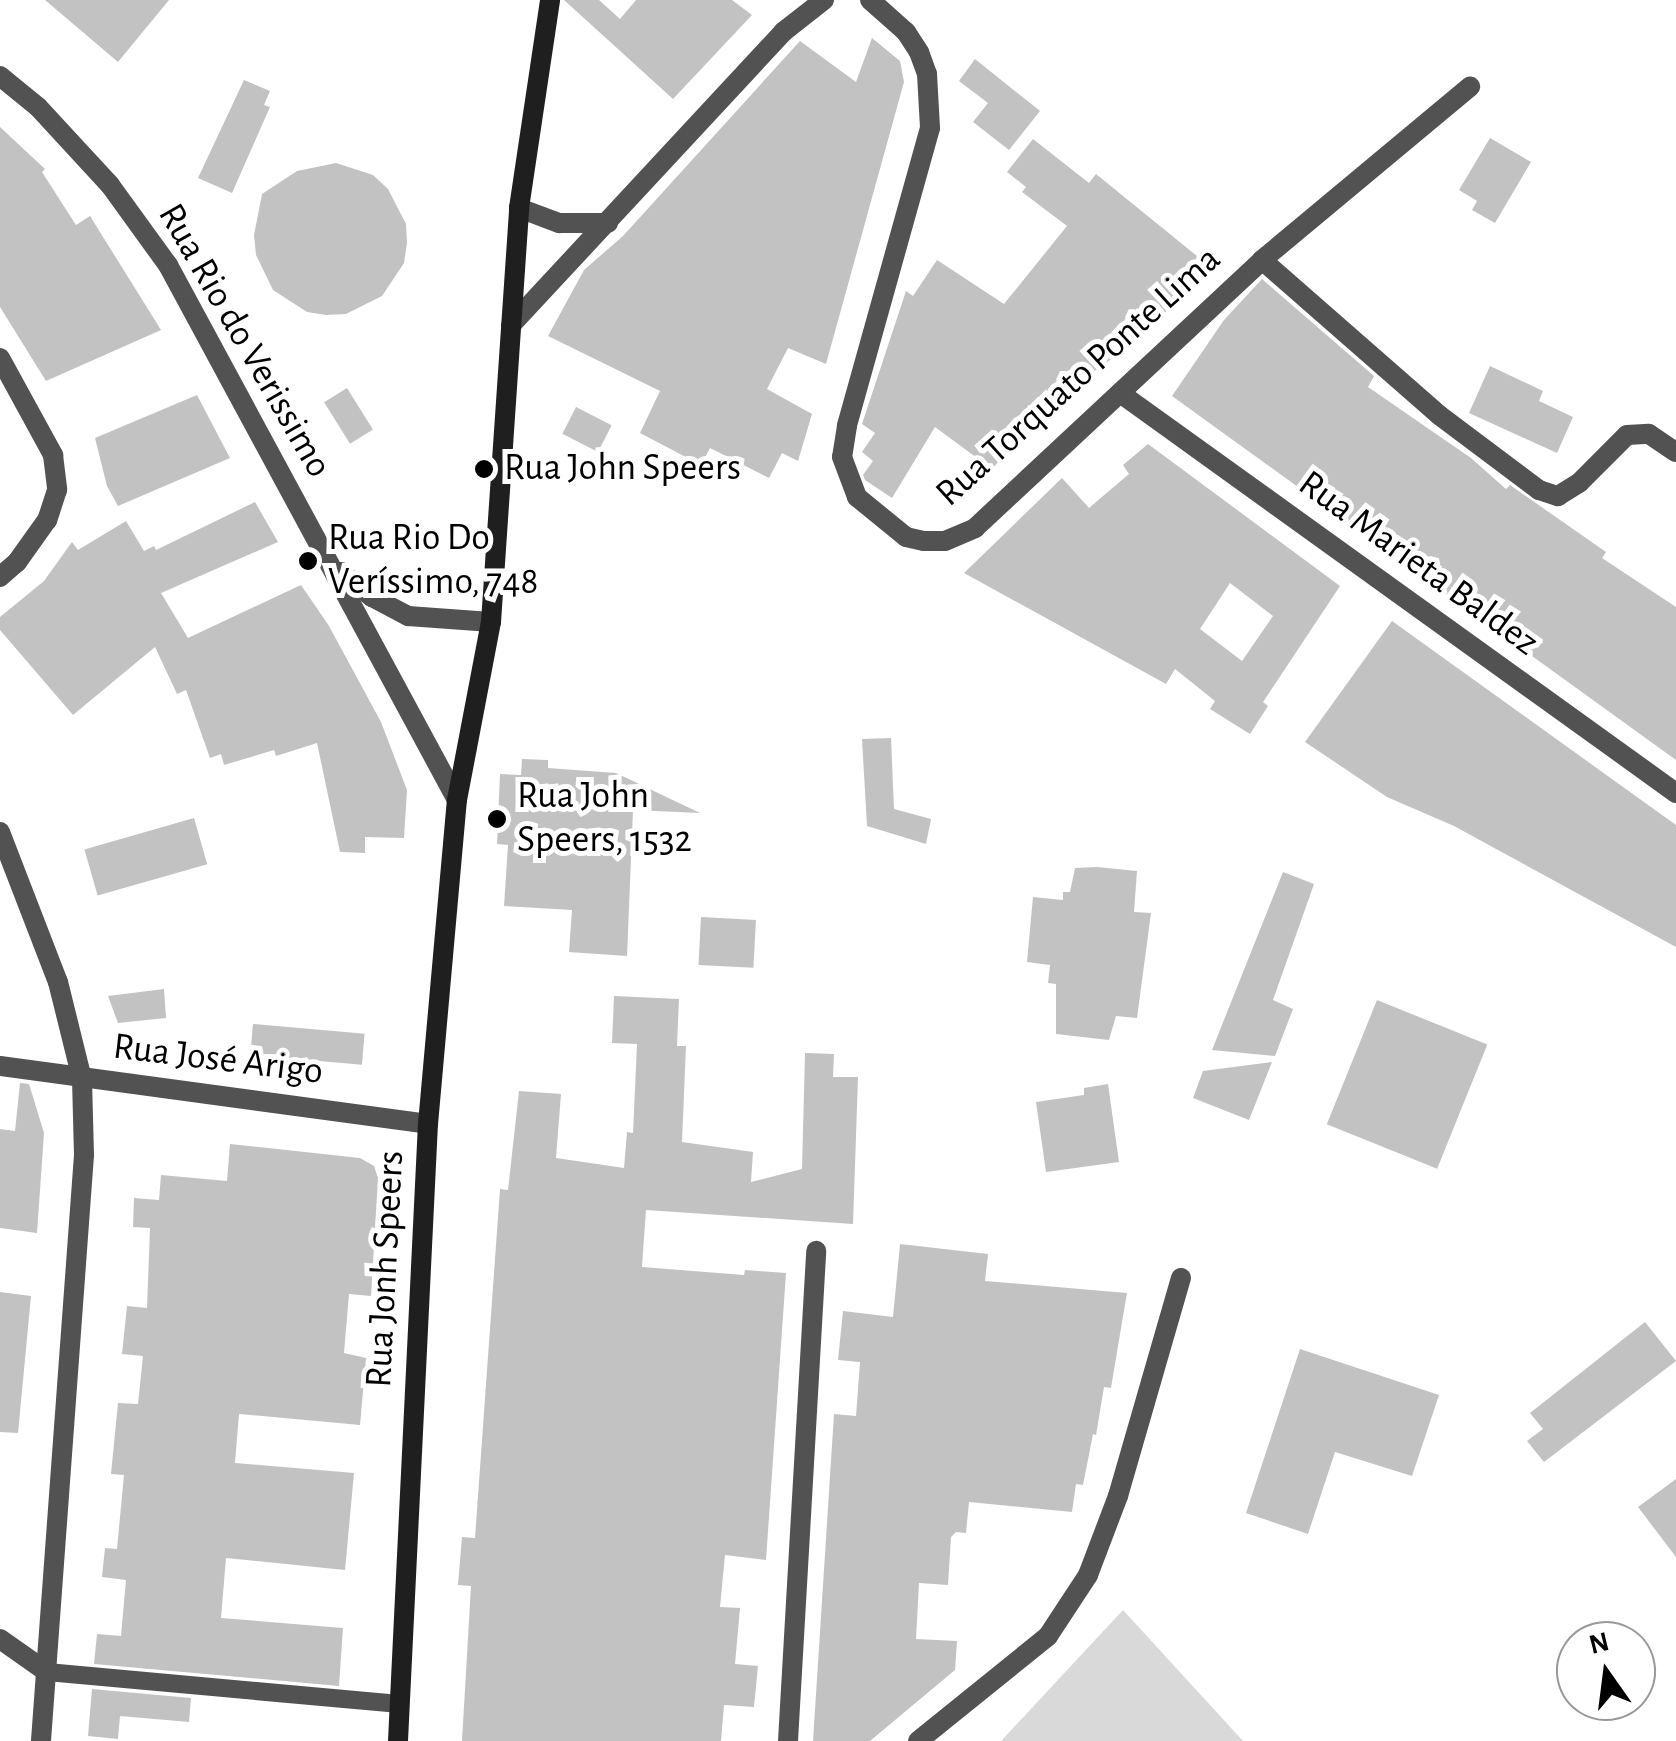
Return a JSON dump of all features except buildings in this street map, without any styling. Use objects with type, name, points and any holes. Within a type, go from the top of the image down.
[{"type":"main road","name":"Rua Jonh Speers","points":[[398,1741],[428,1124],[456,800],[490,622],[518,208],[550,0]]},
{"type":"street","points":[[511,325],[782,32],[824,0]]},
{"type":"street","name":"Rua Torquato Ponte Lima","points":[[870,0],[919,52],[927,74],[930,128],[847,426],[842,457],[858,497],[906,537],[945,540],[975,528],[1262,260],[1470,87]]},
{"type":"street","name":"Rua Rio do Verissimo","points":[[0,76],[38,107],[110,185],[168,265],[456,800]]},
{"type":"street","points":[[518,208],[559,224],[608,223]]},
{"type":"street","points":[[1262,260],[1439,415],[1539,490],[1558,496],[1579,483],[1628,435],[1650,434],[1676,452]]},
{"type":"street","points":[[0,358],[53,454],[57,490],[48,520],[0,578]]},
{"type":"street","name":"Rua Marieta Baldez","points":[[1120,392],[1676,793]]},
{"type":"street","name":"Rua Rio do Verissimo","points":[[332,564],[372,597],[408,616],[452,623],[490,622]]},
{"type":"street","points":[[0,832],[58,982],[82,1079],[84,1155],[42,1741]]},
{"type":"street","name":"Rua José Arigo","points":[[0,1066],[82,1079],[222,1093],[428,1124]]},
{"type":"street","points":[[788,1741],[816,1251]]},
{"type":"street","points":[[918,1741],[1048,1636],[1088,1575],[1118,1496],[1181,1278]]},
{"type":"street","points":[[0,1639],[47,1672]]},
{"type":"lane","points":[[47,1672],[400,1704]]},
{"type":"shaded area","points":[[1123,1610],[1243,1741],[1001,1741]]},
{"type":"place","name":"Rua John Speers","points":[[484,469]]},
{"type":"place","name":"Rua Rio Do Veríssimo, 748","points":[[308,561]]},
{"type":"place","name":"Rua John Speers, 1532","points":[[497,819]]}]
